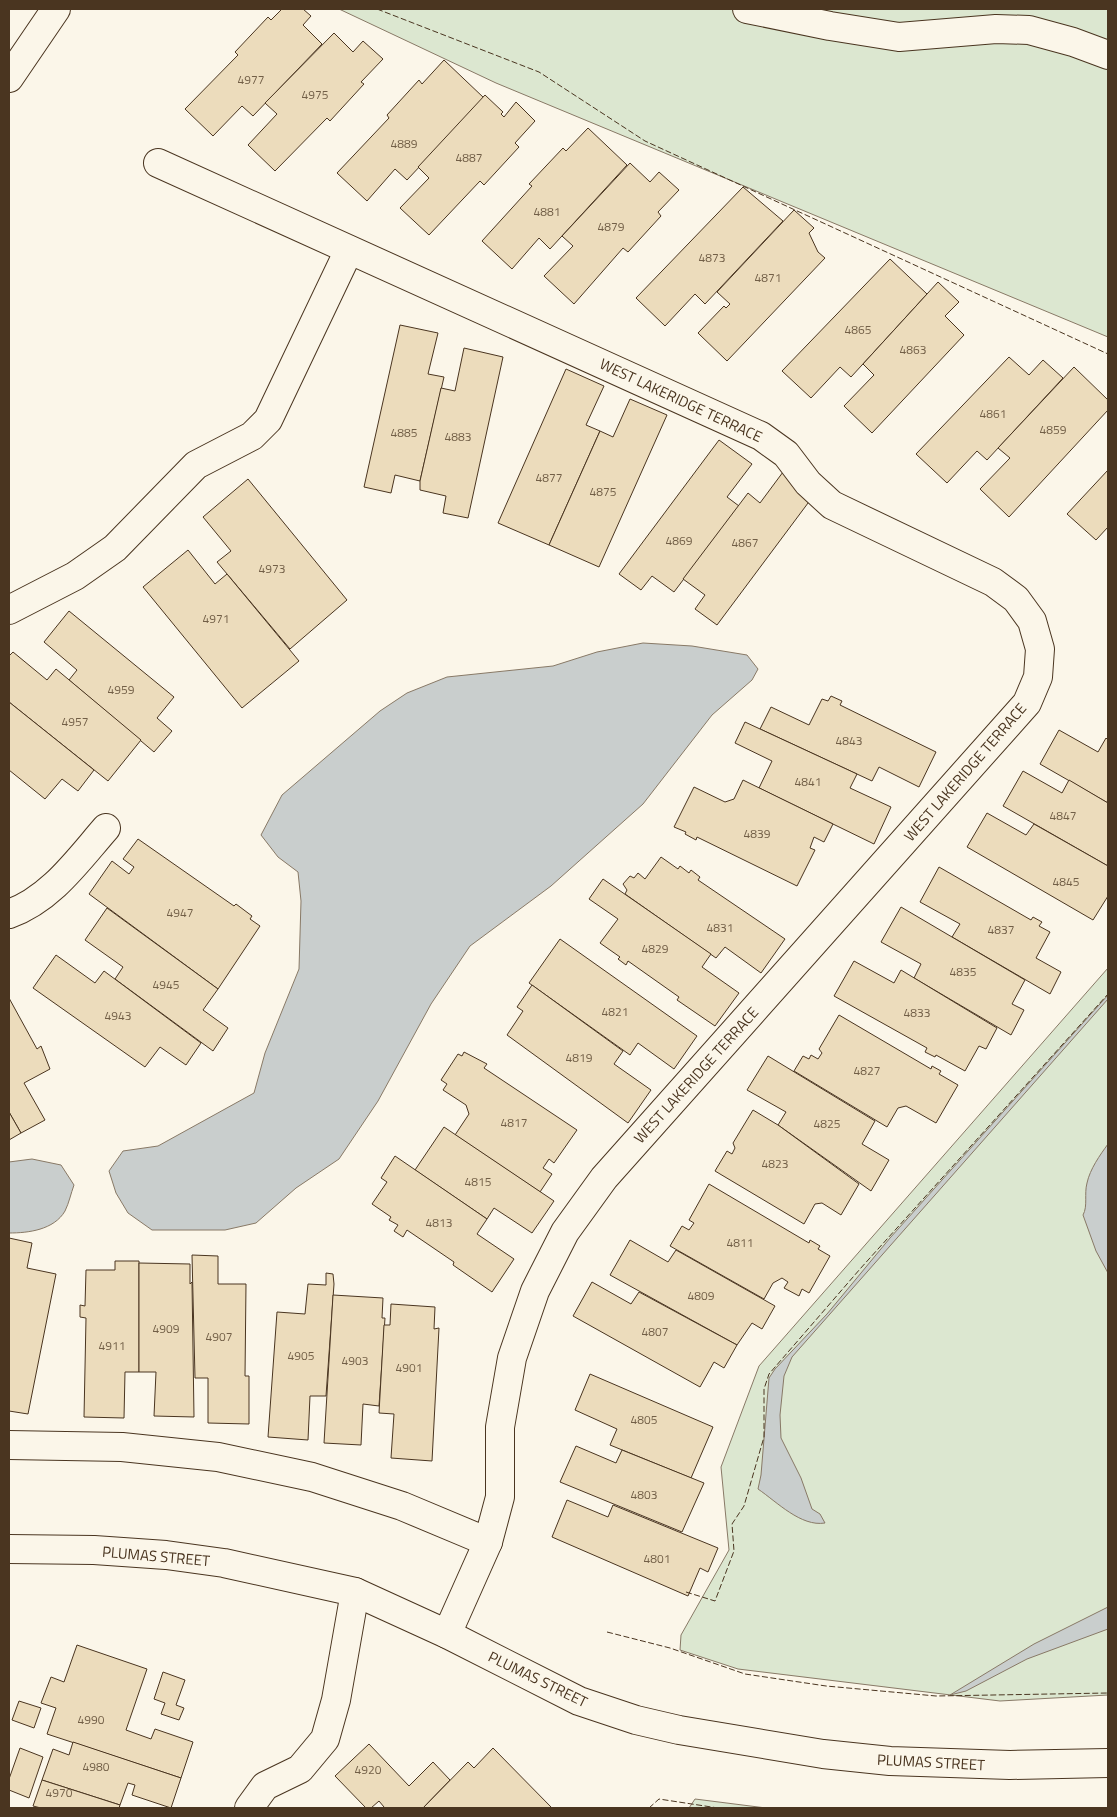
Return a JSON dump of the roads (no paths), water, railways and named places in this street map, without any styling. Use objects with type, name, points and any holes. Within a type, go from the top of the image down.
[{"type":"street","points":[[9,78],[56,9]]},
{"type":"street","points":[[747,9],[899,38],[996,29],[1029,30],[1073,42],[1108,55]]},
{"type":"street","name":"WEST LAKERIDGE TERRACE","points":[[158,164],[761,436],[786,454],[808,483],[832,505],[993,582],[1016,599],[1032,621],[1040,649],[1038,677],[1028,703],[604,1178],[565,1232],[535,1291],[512,1358],[500,1427],[500,1497],[488,1542],[447,1634]]},
{"type":"street","points":[[9,610],[75,576],[115,548],[196,465],[252,436],[268,420],[349,250]]},
{"type":"street","points":[[9,914],[48,891],[106,828]]},
{"type":"street","points":[[9,1445],[122,1447],[218,1457],[312,1477],[393,1503],[488,1542]]},
{"type":"street","name":"PLUMAS STREET","points":[[9,1549],[94,1550],[166,1555],[224,1562],[355,1592],[447,1634],[579,1701],[636,1720],[679,1730],[823,1754],[890,1761],[1010,1765],[1108,1763]]},
{"type":"street","points":[[249,1808],[265,1786],[300,1769],[325,1739],[336,1700],[355,1592]]}]
